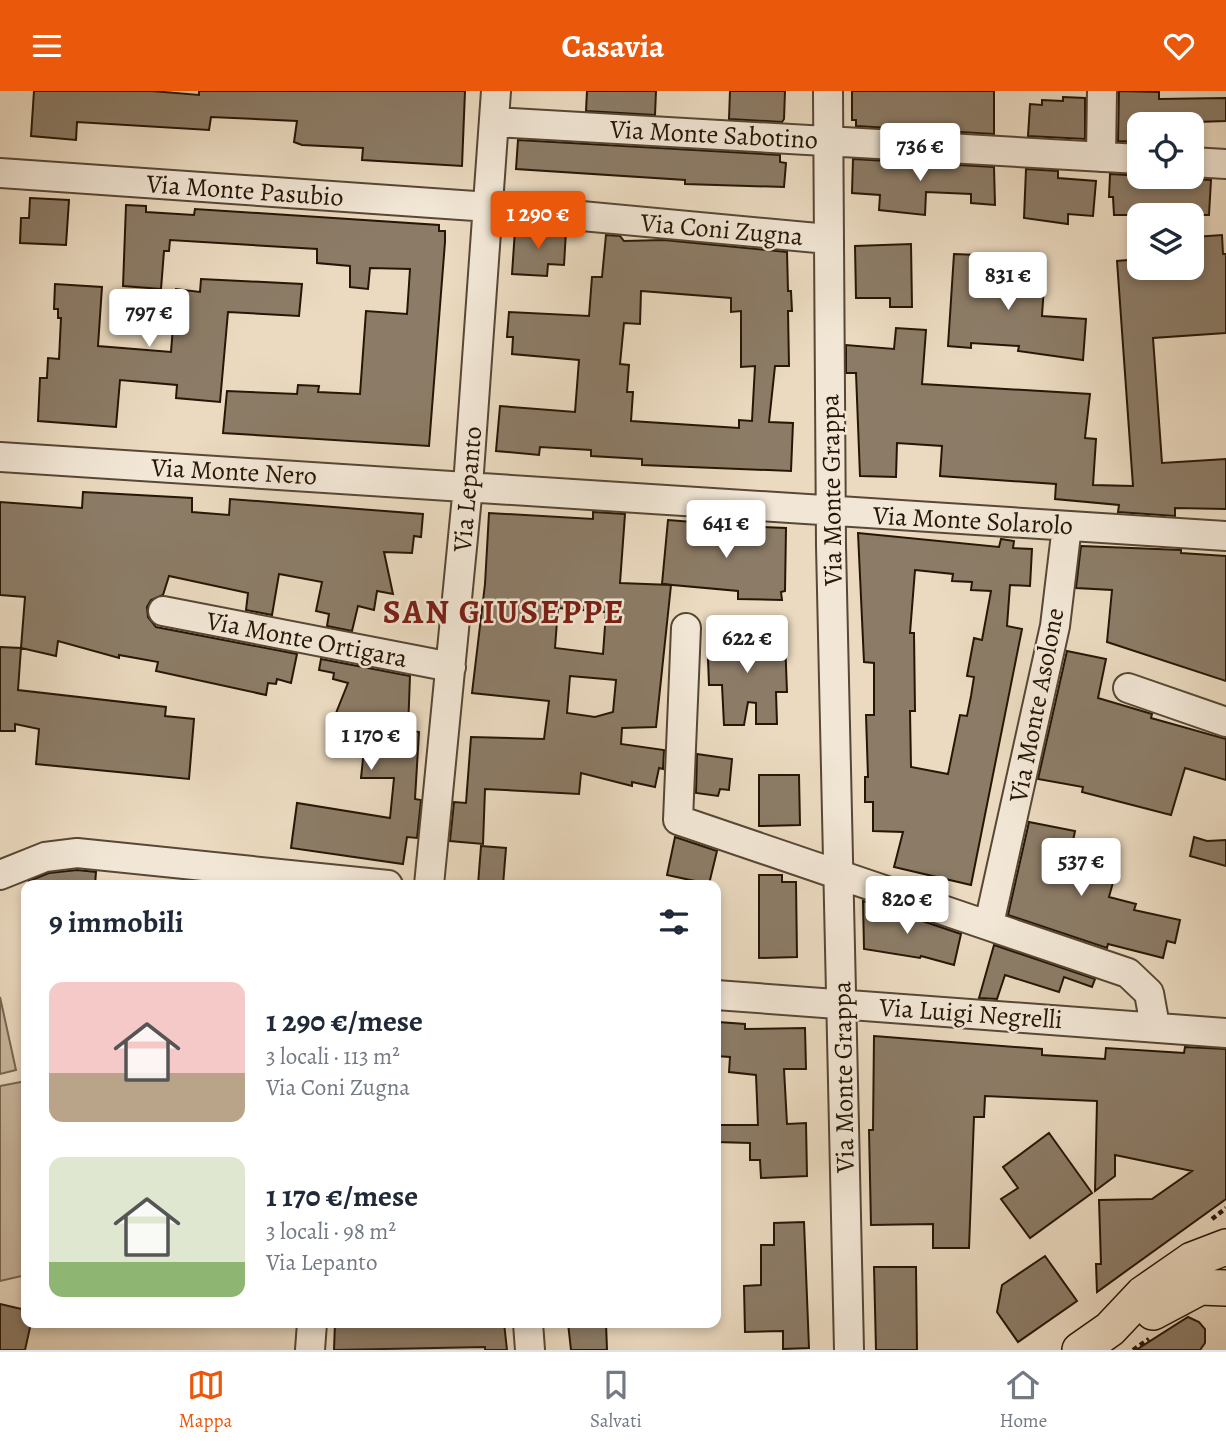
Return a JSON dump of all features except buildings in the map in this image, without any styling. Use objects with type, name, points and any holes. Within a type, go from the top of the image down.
[{"type":"main road","points":[[1226,1247],[1221,1268],[1226,1283]]},
{"type":"main road","points":[[1080,1350],[1110,1329],[1143,1294],[1192,1260],[1226,1247]]},
{"type":"main road","points":[[1110,1329],[1157,1311],[1200,1287],[1226,1288]]},
{"type":"street","name":"Via Lepanto","points":[[430,880],[468,486],[490,209],[496,91]]},
{"type":"street","name":"Via Monte Grappa","points":[[828,91],[837,873],[849,1350]]},
{"type":"street","points":[[1101,91],[1101,157]]},
{"type":"street","name":"Via Monte Sabotino","points":[[494,122],[1127,158]]},
{"type":"street","points":[[1204,163],[1226,164]]},
{"type":"street","name":"Via Monte Pasubio","points":[[0,173],[490,209]]},
{"type":"street","name":"Via Coni Zugna","points":[[490,209],[828,239]]},
{"type":"street","name":"Via Monte Nero","points":[[0,457],[468,486]]},
{"type":"street","name":"Via Monte Solarolo","points":[[468,486],[1226,536]]},
{"type":"street","name":"Via Monte Asolone","points":[[989,924],[1052,639],[1067,526]]},
{"type":"street","name":"Via Monte Ortigara","points":[[163,611],[451,667]]},
{"type":"street","points":[[686,628],[678,820],[1128,973],[1149,993],[1155,1026]]},
{"type":"street","points":[[1128,688],[1226,722]]},
{"type":"street","points":[[0,875],[45,856],[77,853],[339,880]]},
{"type":"street","name":"Via Luigi Negrelli","points":[[721,995],[1226,1033]]},
{"type":"street","points":[[310,1350],[312,1328]]},
{"type":"street","points":[[528,1328],[530,1350]]},
{"type":"shaded area","points":[[0,997],[16,1070],[0,1074]]},
{"type":"shaded area","points":[[21,1082],[21,1276],[0,1281],[0,1086]]},
{"type":"district","name":"SAN GIUSEPPE","points":[[504,611]]}]
